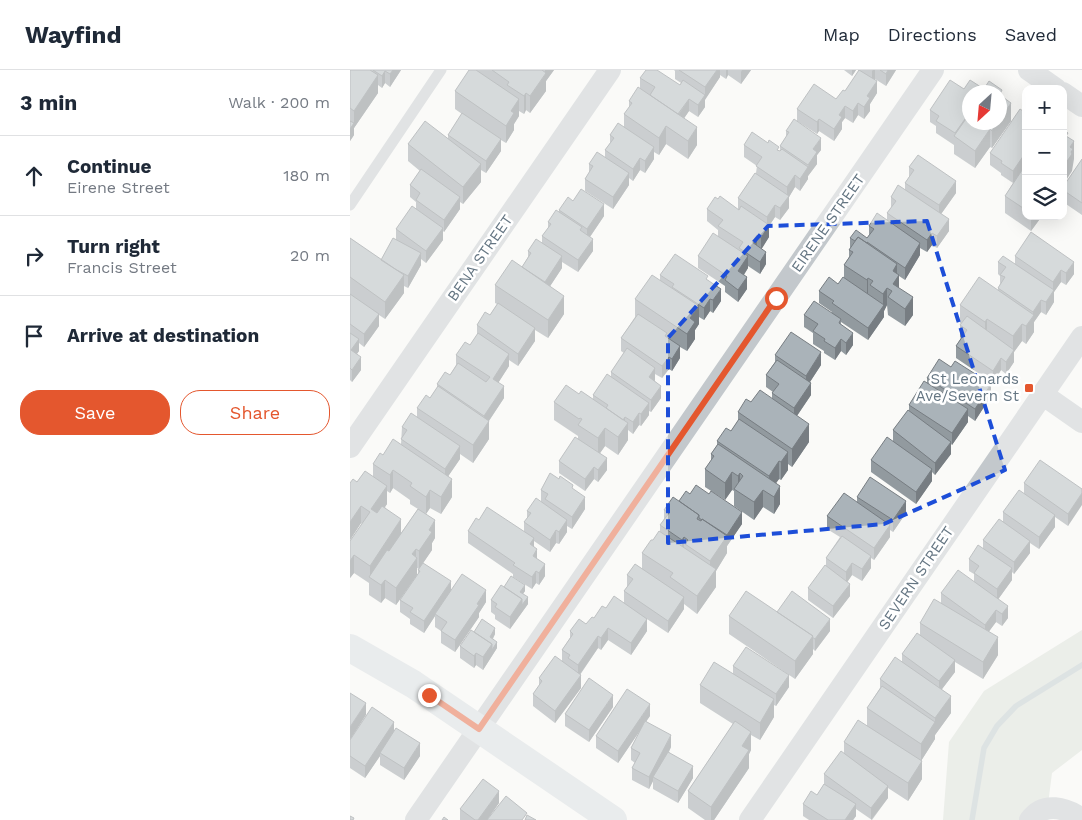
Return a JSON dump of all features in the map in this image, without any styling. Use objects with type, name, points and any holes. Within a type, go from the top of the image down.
[{"type":"main road","points":[[350,632],[413,684]]},
{"type":"main road","points":[[350,648],[413,684],[613,820]]},
{"type":"street","name":"BENA STREET","points":[[350,447],[610,70]]},
{"type":"street","name":"EIRENE STREET","points":[[416,820],[933,70]]},
{"type":"street","points":[[1029,70],[1050,85]]},
{"type":"street","points":[[1067,97],[1082,106]]},
{"type":"street","name":"SEVERN STREET","points":[[750,820],[1082,337]]},
{"type":"street","points":[[1042,394],[1082,422]]},
{"type":"street","points":[[1030,820],[1034,815],[1043,810],[1056,807],[1070,811],[1082,819]]},
{"type":"lane","points":[[350,205],[441,70]]},
{"type":"highlighted area","points":[[927,221],[1005,470],[884,524],[668,543],[668,338],[768,226]]},
{"type":"shaded area","points":[[1082,630],[1082,750],[1052,773],[1046,820],[943,820],[949,742],[984,691]]},
{"type":"building","points":[[350,70],[370,70],[378,75],[354,111],[350,108]]},
{"type":"building","points":[[373,70],[393,70],[390,74],[385,71],[382,76]]},
{"type":"building","points":[[469,70],[476,70],[519,99],[511,111],[514,113],[506,126],[455,91]]},
{"type":"building","points":[[492,70],[542,70],[546,73],[530,96],[526,93],[524,96],[507,85],[509,82]]},
{"type":"building","points":[[646,70],[657,70],[680,85],[683,80],[705,95],[698,105],[689,99],[678,114],[650,95],[655,87],[640,78]]},
{"type":"building","points":[[679,70],[717,70],[705,87]]},
{"type":"building","points":[[859,70],[877,81],[867,96],[870,98],[864,107],[858,103],[853,111],[845,106],[839,115],[842,117],[834,129],[819,119],[817,122],[797,109],[814,84],[836,99],[843,90],[845,91]]},
{"type":"building","points":[[880,70],[888,70],[886,74]]},
{"type":"building","points":[[950,80],[962,88],[962,123],[955,133],[936,121],[939,116],[930,110]]},
{"type":"building","points":[[970,80],[978,85],[967,85]]},
{"type":"building","points":[[989,81],[995,85],[986,85]]},
{"type":"building","points":[[638,87],[697,127],[688,141],[666,126],[659,138],[624,114],[632,103],[629,101]]},
{"type":"building","points":[[1007,100],[1011,103],[1007,109]]},
{"type":"building","points":[[1020,109],[1022,110],[1022,158],[1013,171],[990,153]]},
{"type":"building","points":[[462,113],[501,139],[486,161],[448,135]]},
{"type":"building","points":[[794,119],[821,138],[813,149],[817,152],[808,165],[780,146],[789,132],[786,131]]},
{"type":"building","points":[[350,121],[354,123],[350,129]]},
{"type":"building","points":[[425,121],[481,164],[463,187],[408,144]]},
{"type":"building","points":[[618,123],[654,147],[645,161],[640,158],[633,169],[605,150],[614,138],[610,135]]},
{"type":"building","points":[[962,124],[962,130],[989,130],[975,151],[954,136]]},
{"type":"building","points":[[752,132],[768,143],[769,140],[779,147],[777,150],[780,151],[782,149],[808,167],[800,179],[795,175],[787,187],[756,166],[762,157],[744,145]]},
{"type":"building","points":[[1067,137],[1074,141],[1070,147],[1073,149],[1067,161]]},
{"type":"building","points":[[597,152],[629,173],[613,197],[585,179],[593,166],[589,164]]},
{"type":"building","points":[[918,155],[956,181],[939,205],[905,183],[914,170],[909,167]]},
{"type":"building","points":[[1082,159],[1082,203],[1067,193],[1067,181]]},
{"type":"building","points":[[421,169],[460,197],[444,220],[416,200],[420,193],[410,185]]},
{"type":"building","points":[[1022,170],[1022,207],[1005,196]]},
{"type":"building","points":[[755,173],[789,196],[780,208],[775,205],[767,217],[738,198]]},
{"type":"building","points":[[898,185],[949,219],[937,236],[932,233],[927,240],[887,213],[896,201],[891,197]]},
{"type":"building","points":[[581,189],[604,204],[587,229],[559,210],[568,197],[573,201]]},
{"type":"building","points":[[720,196],[739,210],[741,206],[769,225],[761,238],[757,235],[752,242],[766,252],[760,262],[739,248],[743,242],[718,226],[723,220],[707,209],[715,197],[718,199]]},
{"type":"building","points":[[412,206],[443,228],[426,251],[396,229]]},
{"type":"building","points":[[556,210],[582,227],[580,230],[593,239],[578,260],[542,236],[551,224],[548,222]]},
{"type":"building","points":[[877,213],[920,243],[905,268],[858,237],[855,241],[850,238],[856,230],[867,238],[874,229],[869,226]]},
{"type":"building","points":[[1031,232],[1074,262],[1066,273],[1061,270],[1053,282],[1015,256]]},
{"type":"building","points":[[713,233],[748,256],[738,271],[747,277],[738,290],[725,280],[727,276],[698,256]]},
{"type":"building","points":[[858,237],[897,264],[893,271],[899,275],[893,284],[913,297],[905,309],[888,297],[892,291],[887,288],[883,294],[870,285],[873,281],[868,278],[867,280],[844,265],[853,252],[849,250]]},
{"type":"building","points":[[350,238],[404,275],[385,302],[350,277]]},
{"type":"building","points":[[393,238],[421,253],[408,276],[381,260]]},
{"type":"building","points":[[536,239],[562,256],[545,282],[522,267],[531,253],[528,251]]},
{"type":"building","points":[[675,254],[708,276],[706,279],[721,289],[713,300],[710,299],[704,308],[672,287],[674,284],[660,275]]},
{"type":"building","points":[[1003,256],[1054,290],[1046,302],[1041,300],[1033,312],[998,288],[1005,277],[1000,275],[1006,267],[998,262]]},
{"type":"building","points":[[512,260],[564,296],[548,320],[495,285]]},
{"type":"building","points":[[652,275],[699,306],[690,318],[695,322],[687,334],[635,299]]},
{"type":"building","points":[[829,277],[838,284],[843,277],[884,305],[868,328],[832,303],[834,301],[819,291]]},
{"type":"building","points":[[979,277],[1034,315],[1026,326],[1022,324],[1013,336],[987,319],[985,322],[960,305]]},
{"type":"building","points":[[350,294],[379,314],[364,334],[350,324]]},
{"type":"building","points":[[814,301],[841,319],[839,323],[853,333],[846,343],[841,339],[835,348],[813,331],[818,324],[804,315]]},
{"type":"building","points":[[498,303],[535,328],[518,354],[477,325],[485,312],[490,315]]},
{"type":"building","points":[[638,314],[667,333],[665,336],[680,346],[672,359],[669,357],[662,366],[621,338]]},
{"type":"building","points":[[967,316],[1014,350],[1006,362],[1001,358],[993,371],[956,346],[967,330],[960,325]]},
{"type":"building","points":[[791,332],[821,352],[806,376],[775,355]]},
{"type":"building","points":[[350,333],[359,339],[351,350],[361,357],[352,370],[350,368]]},
{"type":"building","points":[[478,333],[509,354],[493,379],[504,386],[484,416],[437,384],[445,372],[450,375],[458,363],[486,382],[490,377],[456,355],[465,342],[470,345]]},
{"type":"building","points":[[627,348],[655,368],[649,377],[661,386],[651,400],[611,372]]},
{"type":"building","points":[[939,359],[951,367],[955,361],[991,384],[975,409],[927,378]]},
{"type":"building","points":[[777,360],[811,383],[794,408],[772,393],[779,384],[766,375]]},
{"type":"building","points":[[607,374],[649,403],[633,422],[625,417],[623,420],[606,408],[608,405],[593,395]]},
{"type":"building","points":[[924,381],[968,409],[952,433],[909,405]]},
{"type":"building","points":[[566,385],[579,394],[581,391],[628,423],[618,437],[605,428],[598,438],[578,425],[582,419],[579,419],[554,402]]},
{"type":"building","points":[[438,386],[489,421],[473,445],[417,408],[426,395],[430,398]]},
{"type":"building","points":[[760,390],[809,424],[792,449],[738,412],[746,399],[751,402]]},
{"type":"building","points":[[908,410],[951,442],[935,463],[893,430]]},
{"type":"building","points":[[411,413],[460,446],[445,469],[401,439],[407,430],[402,427]]},
{"type":"building","points":[[739,419],[788,452],[769,476],[717,441],[726,428],[731,431]]},
{"type":"building","points":[[575,437],[607,458],[598,470],[594,467],[585,479],[559,461]]},
{"type":"building","points":[[887,437],[932,469],[916,492],[871,460]]},
{"type":"building","points":[[393,439],[452,479],[441,497],[430,490],[426,497],[410,486],[412,483],[393,470],[390,475],[373,464],[380,453],[383,455]]},
{"type":"building","points":[[718,444],[780,486],[774,497],[763,490],[754,502],[734,489],[743,476],[740,473],[738,476],[732,472],[725,483],[705,469],[714,456],[711,454]]},
{"type":"building","points":[[1040,460],[1082,489],[1082,493],[1068,514],[1024,483]]},
{"type":"building","points":[[365,471],[387,486],[371,509],[377,513],[382,506],[401,519],[370,566],[354,555],[350,561],[350,541],[370,512],[361,506],[350,522],[350,483],[353,479],[357,482]]},
{"type":"building","points":[[550,473],[559,479],[560,476],[585,497],[572,517],[545,499],[548,494],[541,490]]},
{"type":"building","points":[[870,477],[906,501],[893,520],[857,497]]},
{"type":"building","points":[[696,485],[709,494],[711,491],[742,512],[727,535],[699,518],[699,515],[679,501],[686,491],[690,494]]},
{"type":"building","points":[[1019,490],[1055,515],[1039,537],[1003,512]]},
{"type":"building","points":[[844,493],[890,525],[874,548],[827,516]]},
{"type":"building","points":[[673,497],[699,515],[697,519],[701,521],[702,519],[727,536],[710,561],[685,544],[688,540],[684,537],[682,540],[660,525],[669,513],[664,510]]},
{"type":"building","points":[[536,498],[567,520],[559,532],[556,530],[550,540],[524,522],[531,513],[527,511]]},
{"type":"building","points":[[487,507],[534,538],[530,544],[537,549],[533,556],[545,564],[539,573],[536,571],[532,577],[468,531],[476,518],[479,520]]},
{"type":"building","points":[[418,509],[435,520],[429,530],[432,532],[419,551],[416,549],[412,554],[417,558],[396,588],[385,580],[381,585],[369,577]]},
{"type":"building","points":[[999,519],[1030,541],[1014,562],[983,540]]},
{"type":"building","points":[[659,531],[716,569],[697,596],[670,577],[673,573],[642,553]]},
{"type":"building","points":[[842,536],[871,556],[862,569],[852,563],[846,572],[826,558]]},
{"type":"building","points":[[978,545],[1012,568],[997,589],[974,573],[979,566],[969,559]]},
{"type":"building","points":[[423,563],[451,581],[424,621],[410,612],[413,608],[400,600],[420,571],[418,570]]},
{"type":"building","points":[[635,564],[684,597],[668,621],[624,591],[633,579],[627,575]]},
{"type":"building","points":[[825,565],[850,584],[833,606],[808,588]]},
{"type":"building","points":[[958,570],[1008,606],[1002,614],[996,610],[985,625],[941,593]]},
{"type":"building","points":[[462,574],[486,590],[477,604],[479,605],[455,640],[441,631],[447,622],[435,614]]},
{"type":"building","points":[[511,576],[525,585],[520,592],[528,597],[522,605],[522,599],[504,587]]},
{"type":"building","points":[[501,585],[522,599],[510,617],[495,607],[497,604],[491,600]]},
{"type":"building","points":[[746,591],[813,636],[795,661],[729,616]]},
{"type":"building","points":[[792,591],[830,619],[815,639],[777,612]]},
{"type":"building","points":[[614,596],[647,619],[631,643],[608,628],[601,638],[598,636],[578,665],[568,658],[570,655],[562,650],[573,634],[570,631],[579,619],[586,624],[592,617],[594,618],[602,606],[606,608]]},
{"type":"building","points":[[934,599],[998,637],[983,662],[920,623]]},
{"type":"building","points":[[482,619],[495,628],[490,637],[497,642],[492,650],[492,644],[474,632]]},
{"type":"building","points":[[471,630],[492,644],[483,657],[476,653],[474,656],[460,646]]},
{"type":"building","points":[[917,633],[955,660],[939,681],[902,654]]},
{"type":"building","points":[[746,647],[789,675],[776,694],[733,666]]},
{"type":"building","points":[[555,656],[581,675],[555,711],[533,694],[542,681],[539,678]]},
{"type":"building","points":[[895,657],[951,696],[935,718],[880,679]]},
{"type":"building","points":[[714,662],[774,699],[760,723],[700,685]]},
{"type":"building","points":[[589,678],[613,695],[589,730],[565,714]]},
{"type":"building","points":[[882,686],[935,722],[921,744],[867,708]]},
{"type":"building","points":[[627,689],[650,704],[618,751],[596,736]]},
{"type":"building","points":[[350,693],[366,703],[350,727]]},
{"type":"building","points":[[372,707],[394,722],[365,766],[350,756],[350,740]]},
{"type":"building","points":[[858,720],[922,761],[908,783],[844,742]]},
{"type":"building","points":[[645,721],[671,735],[649,777],[632,768],[640,753],[631,748]]},
{"type":"building","points":[[735,721],[751,732],[742,746],[749,750],[711,807],[688,791]]},
{"type":"building","points":[[396,728],[420,743],[404,768],[380,753]]},
{"type":"building","points":[[841,751],[888,786],[871,808],[824,774]]},
{"type":"building","points":[[668,752],[693,766],[678,791],[653,777]]},
{"type":"building","points":[[483,779],[499,791],[478,820],[475,820],[460,809]]},
{"type":"building","points":[[824,784],[856,804],[845,820],[828,820],[803,804],[811,791],[817,795]]},
{"type":"building","points":[[506,796],[527,813],[522,820],[487,820]]},
{"type":"building","points":[[527,815],[536,820],[525,820]]},
{"type":"waterway","points":[[972,820],[984,748],[997,726],[1016,706],[1082,665]]},
{"type":"place","name":"St Leonards Ave/Severn St","points":[[1029,388]]},
{"type":"route","points":[[429,695],[479,729],[776,298]]}]
